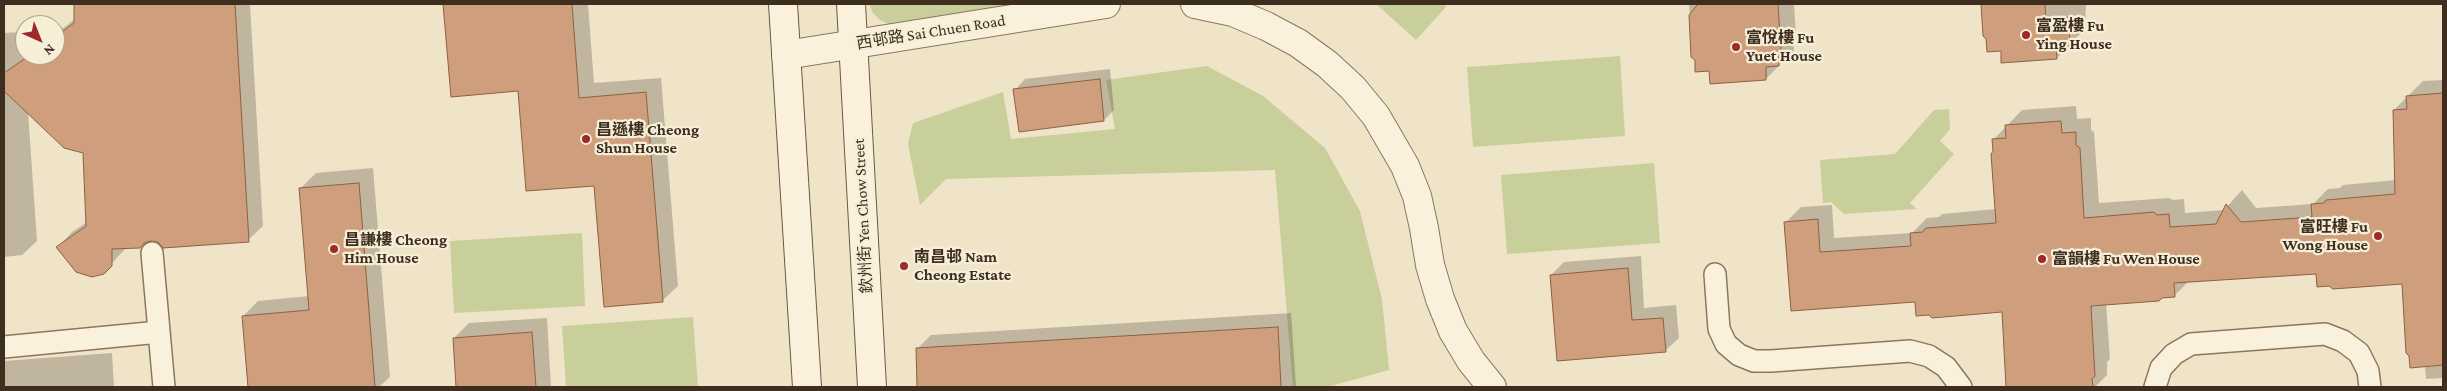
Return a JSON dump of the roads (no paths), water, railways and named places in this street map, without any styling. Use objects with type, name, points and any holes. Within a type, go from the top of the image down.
[{"type":"street","points":[[782,4],[807,387]]},
{"type":"street","name":"欽州街 Yen Chow Street","points":[[851,4],[872,387]]},
{"type":"street","name":"西邨路 Sai Chuen Road","points":[[786,55],[1106,4]]},
{"type":"street","points":[[1195,4],[1248,10],[1266,26],[1298,43],[1327,64],[1353,88],[1376,116],[1405,166],[1417,196],[1430,265],[1440,299],[1453,331],[1471,361],[1492,387]]},
{"type":"lane","points":[[152,253],[164,387]]},
{"type":"lane","points":[[1715,274],[1719,329],[1726,344],[1739,355],[1754,361],[1771,361],[1910,351],[1929,356],[1946,367],[1961,387]]},
{"type":"lane","points":[[4,347],[159,332]]},
{"type":"lane","points":[[2154,387],[2161,368],[2174,354],[2192,344],[2324,334],[2343,341],[2359,353],[2368,371],[2370,387]]},
{"type":"place","name":"富盈樓 Fu Ying House","points":[[2026,35]]},
{"type":"place","name":"富悅樓 Fu Yuet House","points":[[1736,47]]},
{"type":"place","name":"昌遜樓 Cheong Shun House","points":[[586,139]]},
{"type":"place","name":"富旺樓 Fu Wong House","points":[[2378,236]]},
{"type":"place","name":"昌謙樓 Cheong Him House","points":[[334,249]]},
{"type":"place","name":"富韻樓 Fu Wen House","points":[[2042,259]]},
{"type":"place","name":"南昌邨 Nam Cheong Estate","points":[[904,266]]}]
